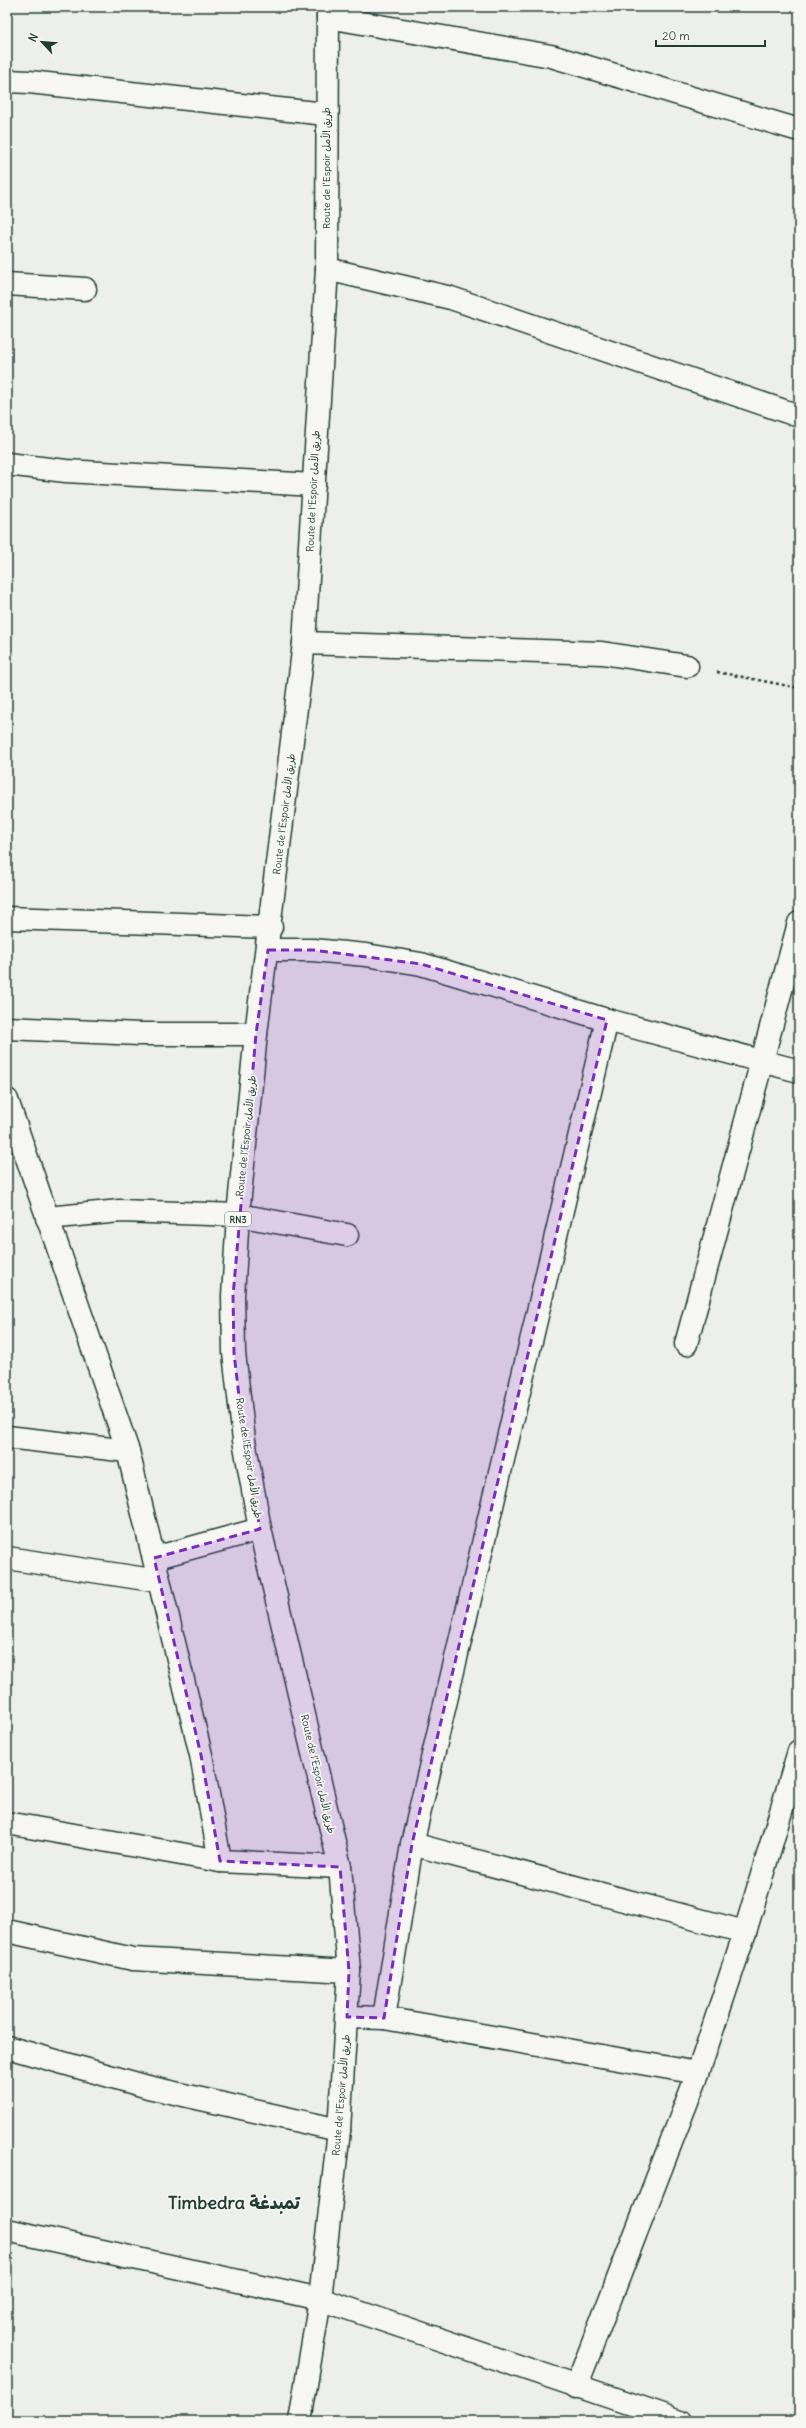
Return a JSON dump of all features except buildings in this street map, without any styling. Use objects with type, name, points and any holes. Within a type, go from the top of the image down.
[{"type":"main road","name":"Route de l’Espoir طريق الأمل","points":[[300,2421],[320,2299],[339,2130],[349,1971],[340,1867],[260,1529],[244,1440],[234,1353],[232,1296],[238,1216],[256,1034],[271,927],[304,643],[327,269],[326,114],[328,12]]},
{"type":"main road","points":[[328,12],[551,56],[799,130]]},
{"type":"main road","points":[[7,81],[29,82],[326,114]]},
{"type":"main road","points":[[327,269],[451,298],[799,416]]},
{"type":"main road","points":[[7,284],[85,289]]},
{"type":"main road","points":[[7,464],[66,472],[314,485]]},
{"type":"main road","points":[[304,643],[602,652],[687,666]]},
{"type":"main road","points":[[7,918],[271,927]]},
{"type":"main road","points":[[686,1344],[762,1060],[798,934]]},
{"type":"main road","points":[[268,950],[313,950],[366,955],[421,964],[607,1020],[799,1071]]},
{"type":"main road","points":[[384,2018],[412,1844],[607,1020]]},
{"type":"main road","points":[[7,1028],[139,1034],[256,1034]]},
{"type":"main road","points":[[7,1100],[128,1452],[201,1755],[220,1861]]},
{"type":"main road","points":[[47,1218],[120,1211],[238,1216],[347,1235]]},
{"type":"main road","points":[[7,1437],[128,1452]]},
{"type":"main road","points":[[154,1558],[260,1529]]},
{"type":"main road","points":[[7,1558],[159,1581]]},
{"type":"main road","points":[[576,2387],[698,2073],[745,1932],[799,1751]]},
{"type":"main road","points":[[7,1823],[220,1861],[340,1867]]},
{"type":"main road","points":[[412,1844],[745,1932]]},
{"type":"main road","points":[[7,1931],[133,1959],[349,1971]]},
{"type":"main road","points":[[347,2017],[384,2018],[698,2073]]},
{"type":"main road","points":[[7,2047],[148,2087],[339,2130]]},
{"type":"main road","points":[[7,2230],[320,2299],[576,2387],[681,2421]]},
{"type":"path","points":[[687,666],[799,688]]},
{"type":"highlighted area","points":[[268,950],[313,950],[421,964],[607,1020],[412,1844],[384,2018],[347,2017],[349,1971],[340,1867],[220,1861],[201,1755],[154,1558],[260,1529],[244,1440],[234,1353],[233,1296],[256,1034]]},
{"type":"district","name":"Timbedra تمبدغة","points":[[234,2202]]}]
